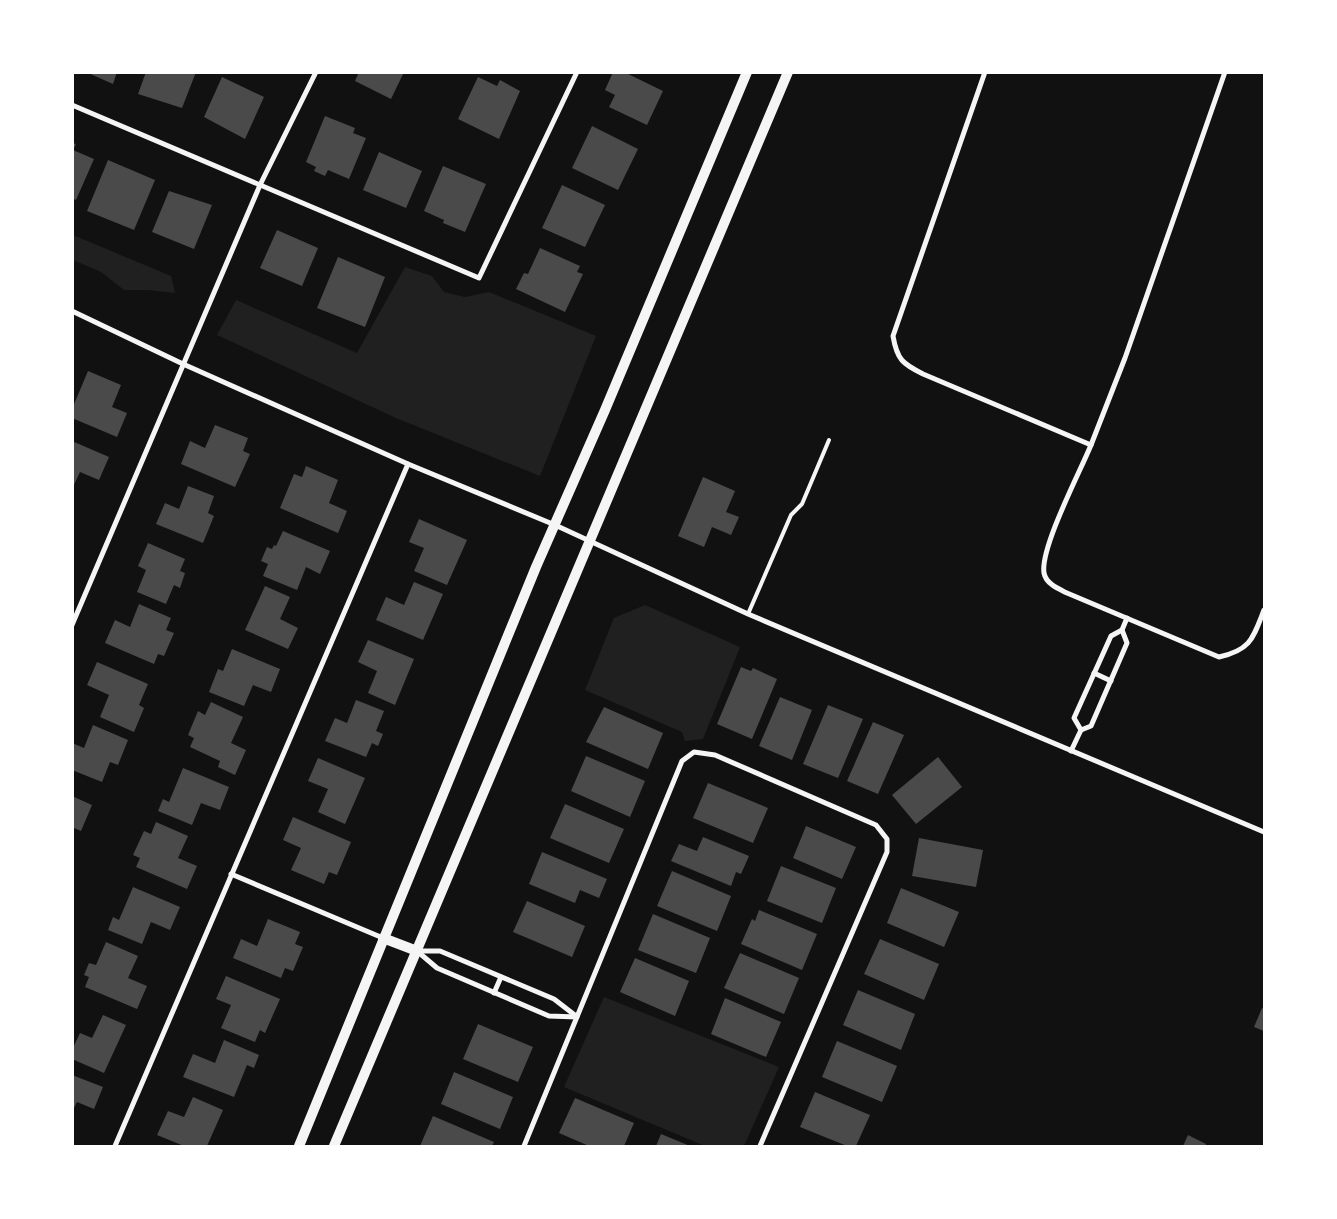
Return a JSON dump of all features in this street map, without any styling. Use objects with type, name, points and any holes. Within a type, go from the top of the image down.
[{"type":"main road","points":[[299,1146],[383,938],[747,72]]},
{"type":"main road","points":[[334,1146],[788,72]]},
{"type":"main road","points":[[383,938],[417,951]]},
{"type":"street","points":[[72,625],[260,185],[316,72]]},
{"type":"street","points":[[72,105],[479,278],[577,72]]},
{"type":"street","points":[[985,72],[893,336],[895,351],[904,365],[1091,445]]},
{"type":"street","points":[[1225,72],[1128,349],[1091,445],[1048,547],[1044,574],[1050,584],[1067,593],[1219,657],[1238,653],[1251,641],[1264,610]]},
{"type":"street","points":[[72,311],[182,364],[408,464],[555,526],[748,614],[1264,832]]},
{"type":"street","points":[[115,1146],[408,464]]},
{"type":"street","points":[[1080,730],[1092,726],[1111,681],[1126,643],[1122,630],[1127,618]]},
{"type":"street","points":[[1072,751],[1080,730],[1074,718],[1110,636],[1122,630]]},
{"type":"street","points":[[1094,673],[1111,681]]},
{"type":"street","points":[[524,1146],[682,761],[694,752],[715,755],[876,824],[887,839],[887,852],[760,1146]]},
{"type":"street","points":[[231,874],[383,938]]},
{"type":"street","points":[[417,951],[440,952],[501,977],[554,999],[577,1017]]},
{"type":"street","points":[[417,951],[436,968],[549,1016],[577,1017]]},
{"type":"street","points":[[494,993],[501,977]]},
{"type":"lane","points":[[748,614],[791,514],[802,504],[829,440]]},
{"type":"shaded area","points":[[73,235],[171,276],[175,293],[124,290],[101,272],[73,260]]},
{"type":"shaded area","points":[[405,267],[432,276],[444,292],[465,297],[489,292],[596,336],[540,476],[396,418],[217,335],[236,300],[357,353]]},
{"type":"shaded area","points":[[645,605],[740,647],[703,739],[685,741],[682,732],[585,690],[614,618]]},
{"type":"shaded area","points":[[604,997],[779,1067],[744,1146],[705,1146],[564,1087]]},
{"type":"building","points":[[86,72],[117,72],[113,84]]},
{"type":"building","points":[[146,72],[196,72],[182,108],[138,94]]},
{"type":"building","points":[[359,72],[404,72],[391,99],[355,81]]},
{"type":"building","points":[[613,72],[624,72],[663,91],[647,125],[609,107],[615,95],[605,90]]},
{"type":"building","points":[[222,77],[264,97],[245,139],[204,117]]},
{"type":"building","points":[[478,77],[497,86],[500,80],[520,91],[499,139],[458,119]]},
{"type":"building","points":[[325,116],[355,128],[353,133],[366,138],[349,179],[328,170],[325,176],[314,171],[316,167],[306,162]]},
{"type":"building","points":[[592,126],[638,149],[618,190],[572,168]]},
{"type":"building","points":[[72,143],[76,144],[73,150],[94,159],[76,200],[72,198]]},
{"type":"building","points":[[379,152],[422,171],[406,208],[363,190]]},
{"type":"building","points":[[108,160],[155,180],[134,230],[87,211]]},
{"type":"building","points":[[443,166],[486,184],[465,232],[443,223],[444,220],[424,211]]},
{"type":"building","points":[[562,185],[605,205],[585,247],[542,228]]},
{"type":"building","points":[[169,191],[212,205],[194,249],[152,232]]},
{"type":"building","points":[[277,230],[318,248],[302,286],[260,268]]},
{"type":"building","points":[[540,248],[580,266],[577,272],[583,274],[565,312],[516,289],[524,273],[528,274]]},
{"type":"building","points":[[338,257],[385,277],[365,327],[317,308]]},
{"type":"building","points":[[88,371],[121,385],[112,407],[127,413],[117,437],[72,418],[72,409]]},
{"type":"building","points":[[215,425],[248,438],[243,451],[250,454],[235,487],[181,464],[190,441],[205,448]]},
{"type":"building","points":[[72,441],[109,457],[99,480],[80,472],[72,489]]},
{"type":"building","points":[[306,466],[338,480],[329,503],[347,511],[338,533],[280,508],[294,474],[302,477]]},
{"type":"building","points":[[703,477],[735,491],[726,512],[739,517],[731,535],[712,527],[704,547],[678,536]]},
{"type":"building","points":[[188,486],[214,496],[208,513],[214,516],[203,543],[156,524],[165,503],[179,509]]},
{"type":"building","points":[[419,519],[467,540],[447,585],[414,571],[424,548],[409,542]]},
{"type":"building","points":[[283,531],[330,551],[320,574],[306,567],[297,590],[263,576],[268,564],[261,561],[267,547],[272,549],[274,545],[276,546]]},
{"type":"building","points":[[148,543],[185,559],[180,571],[185,573],[180,588],[174,585],[166,604],[137,592],[146,570],[138,566]]},
{"type":"building","points":[[414,582],[443,594],[423,640],[376,620],[386,597],[404,605]]},
{"type":"building","points":[[265,586],[290,597],[280,619],[298,628],[288,649],[245,630]]},
{"type":"building","points":[[139,604],[171,618],[166,630],[174,633],[164,656],[158,654],[154,664],[105,643],[115,620],[130,627]]},
{"type":"building","points":[[368,640],[414,659],[395,705],[368,693],[377,671],[358,662]]},
{"type":"building","points":[[232,649],[280,669],[271,692],[253,685],[244,706],[209,692],[218,669],[223,671]]},
{"type":"building","points":[[97,662],[148,684],[139,705],[144,708],[134,732],[100,717],[109,695],[87,685]]},
{"type":"building","points":[[741,667],[751,671],[753,668],[777,679],[752,739],[717,724]]},
{"type":"building","points":[[780,697],[812,710],[792,760],[759,746]]},
{"type":"building","points":[[356,700],[384,711],[376,731],[383,734],[378,746],[372,743],[366,757],[325,741],[335,718],[347,723]]},
{"type":"building","points":[[211,702],[243,717],[231,743],[246,750],[235,775],[218,767],[220,761],[190,747],[194,738],[188,735],[198,711],[205,715]]},
{"type":"building","points":[[828,705],[863,719],[838,778],[803,764]]},
{"type":"building","points":[[604,707],[663,733],[648,769],[586,742]]},
{"type":"building","points":[[873,722],[904,735],[878,794],[847,781]]},
{"type":"building","points":[[93,725],[128,740],[118,765],[110,762],[102,782],[72,770],[72,743],[84,748]]},
{"type":"building","points":[[586,756],[645,781],[630,817],[571,791]]},
{"type":"building","points":[[938,757],[962,787],[916,824],[892,795]]},
{"type":"building","points":[[318,758],[365,778],[345,824],[318,812],[328,789],[308,781]]},
{"type":"building","points":[[183,768],[229,787],[220,810],[201,803],[192,825],[158,811],[163,799],[169,802]]},
{"type":"building","points":[[708,783],[768,808],[753,843],[693,818]]},
{"type":"building","points":[[72,796],[92,805],[81,831],[74,828],[72,832]]},
{"type":"building","points":[[565,804],[624,829],[609,863],[550,838]]},
{"type":"building","points":[[293,817],[351,842],[337,875],[329,872],[324,884],[291,870],[301,848],[283,840]]},
{"type":"building","points":[[156,822],[188,836],[178,858],[197,866],[187,889],[136,867],[140,858],[133,855],[144,831],[151,834]]},
{"type":"building","points":[[806,826],[856,847],[842,879],[793,858]]},
{"type":"building","points":[[703,837],[749,856],[741,874],[736,872],[731,886],[671,861],[679,844],[697,851]]},
{"type":"building","points":[[919,838],[983,850],[976,887],[912,876]]},
{"type":"building","points":[[542,852],[607,879],[599,898],[580,890],[575,903],[529,884]]},
{"type":"building","points":[[781,866],[836,888],[822,923],[767,901]]},
{"type":"building","points":[[672,871],[731,896],[717,931],[657,906]]},
{"type":"building","points":[[133,887],[180,907],[170,930],[151,922],[142,944],[108,930],[113,917],[119,920]]},
{"type":"building","points":[[901,888],[959,912],[944,947],[887,923]]},
{"type":"building","points":[[527,901],[585,926],[572,957],[513,932]]},
{"type":"building","points":[[759,910],[817,934],[802,970],[741,944],[752,919],[755,921]]},
{"type":"building","points":[[653,914],[710,938],[696,973],[638,950]]},
{"type":"building","points":[[268,919],[300,932],[295,944],[303,947],[293,971],[285,968],[281,978],[233,958],[241,939],[257,946]]},
{"type":"building","points":[[880,939],[939,964],[924,1000],[864,974]]},
{"type":"building","points":[[106,942],[138,956],[128,978],[147,986],[137,1009],[85,987],[89,977],[84,975],[89,963],[96,965]]},
{"type":"building","points":[[740,953],[799,978],[784,1014],[724,988]]},
{"type":"building","points":[[635,958],[689,981],[675,1016],[620,992]]},
{"type":"building","points":[[226,976],[280,999],[265,1033],[260,1030],[255,1042],[221,1028],[231,1005],[216,999]]},
{"type":"building","points":[[858,990],[915,1014],[901,1050],[843,1025]]},
{"type":"building","points":[[725,998],[781,1022],[766,1057],[711,1034]]},
{"type":"building","points":[[1262,1008],[1264,1009],[1264,1031],[1254,1027]]},
{"type":"building","points":[[103,1015],[126,1025],[104,1073],[72,1059],[72,1050],[80,1033],[92,1038]]},
{"type":"building","points":[[478,1024],[533,1047],[518,1082],[463,1059]]},
{"type":"building","points":[[224,1040],[259,1055],[254,1068],[247,1065],[234,1097],[183,1077],[193,1054],[215,1063]]},
{"type":"building","points":[[837,1041],[897,1066],[882,1102],[822,1077]]},
{"type":"building","points":[[454,1072],[513,1097],[500,1129],[441,1104]]},
{"type":"building","points":[[72,1075],[103,1087],[94,1109],[77,1102],[72,1112]]},
{"type":"building","points":[[815,1092],[870,1115],[856,1146],[847,1146],[800,1127]]},
{"type":"building","points":[[193,1097],[223,1110],[207,1146],[184,1146],[157,1135],[168,1111],[184,1117]]},
{"type":"building","points":[[575,1098],[634,1123],[624,1146],[589,1146],[559,1133]]},
{"type":"building","points":[[433,1116],[494,1142],[492,1146],[420,1146]]},
{"type":"building","points":[[661,1134],[690,1146],[656,1146]]},
{"type":"building","points":[[1188,1135],[1206,1144],[1205,1146],[1183,1146]]}]
